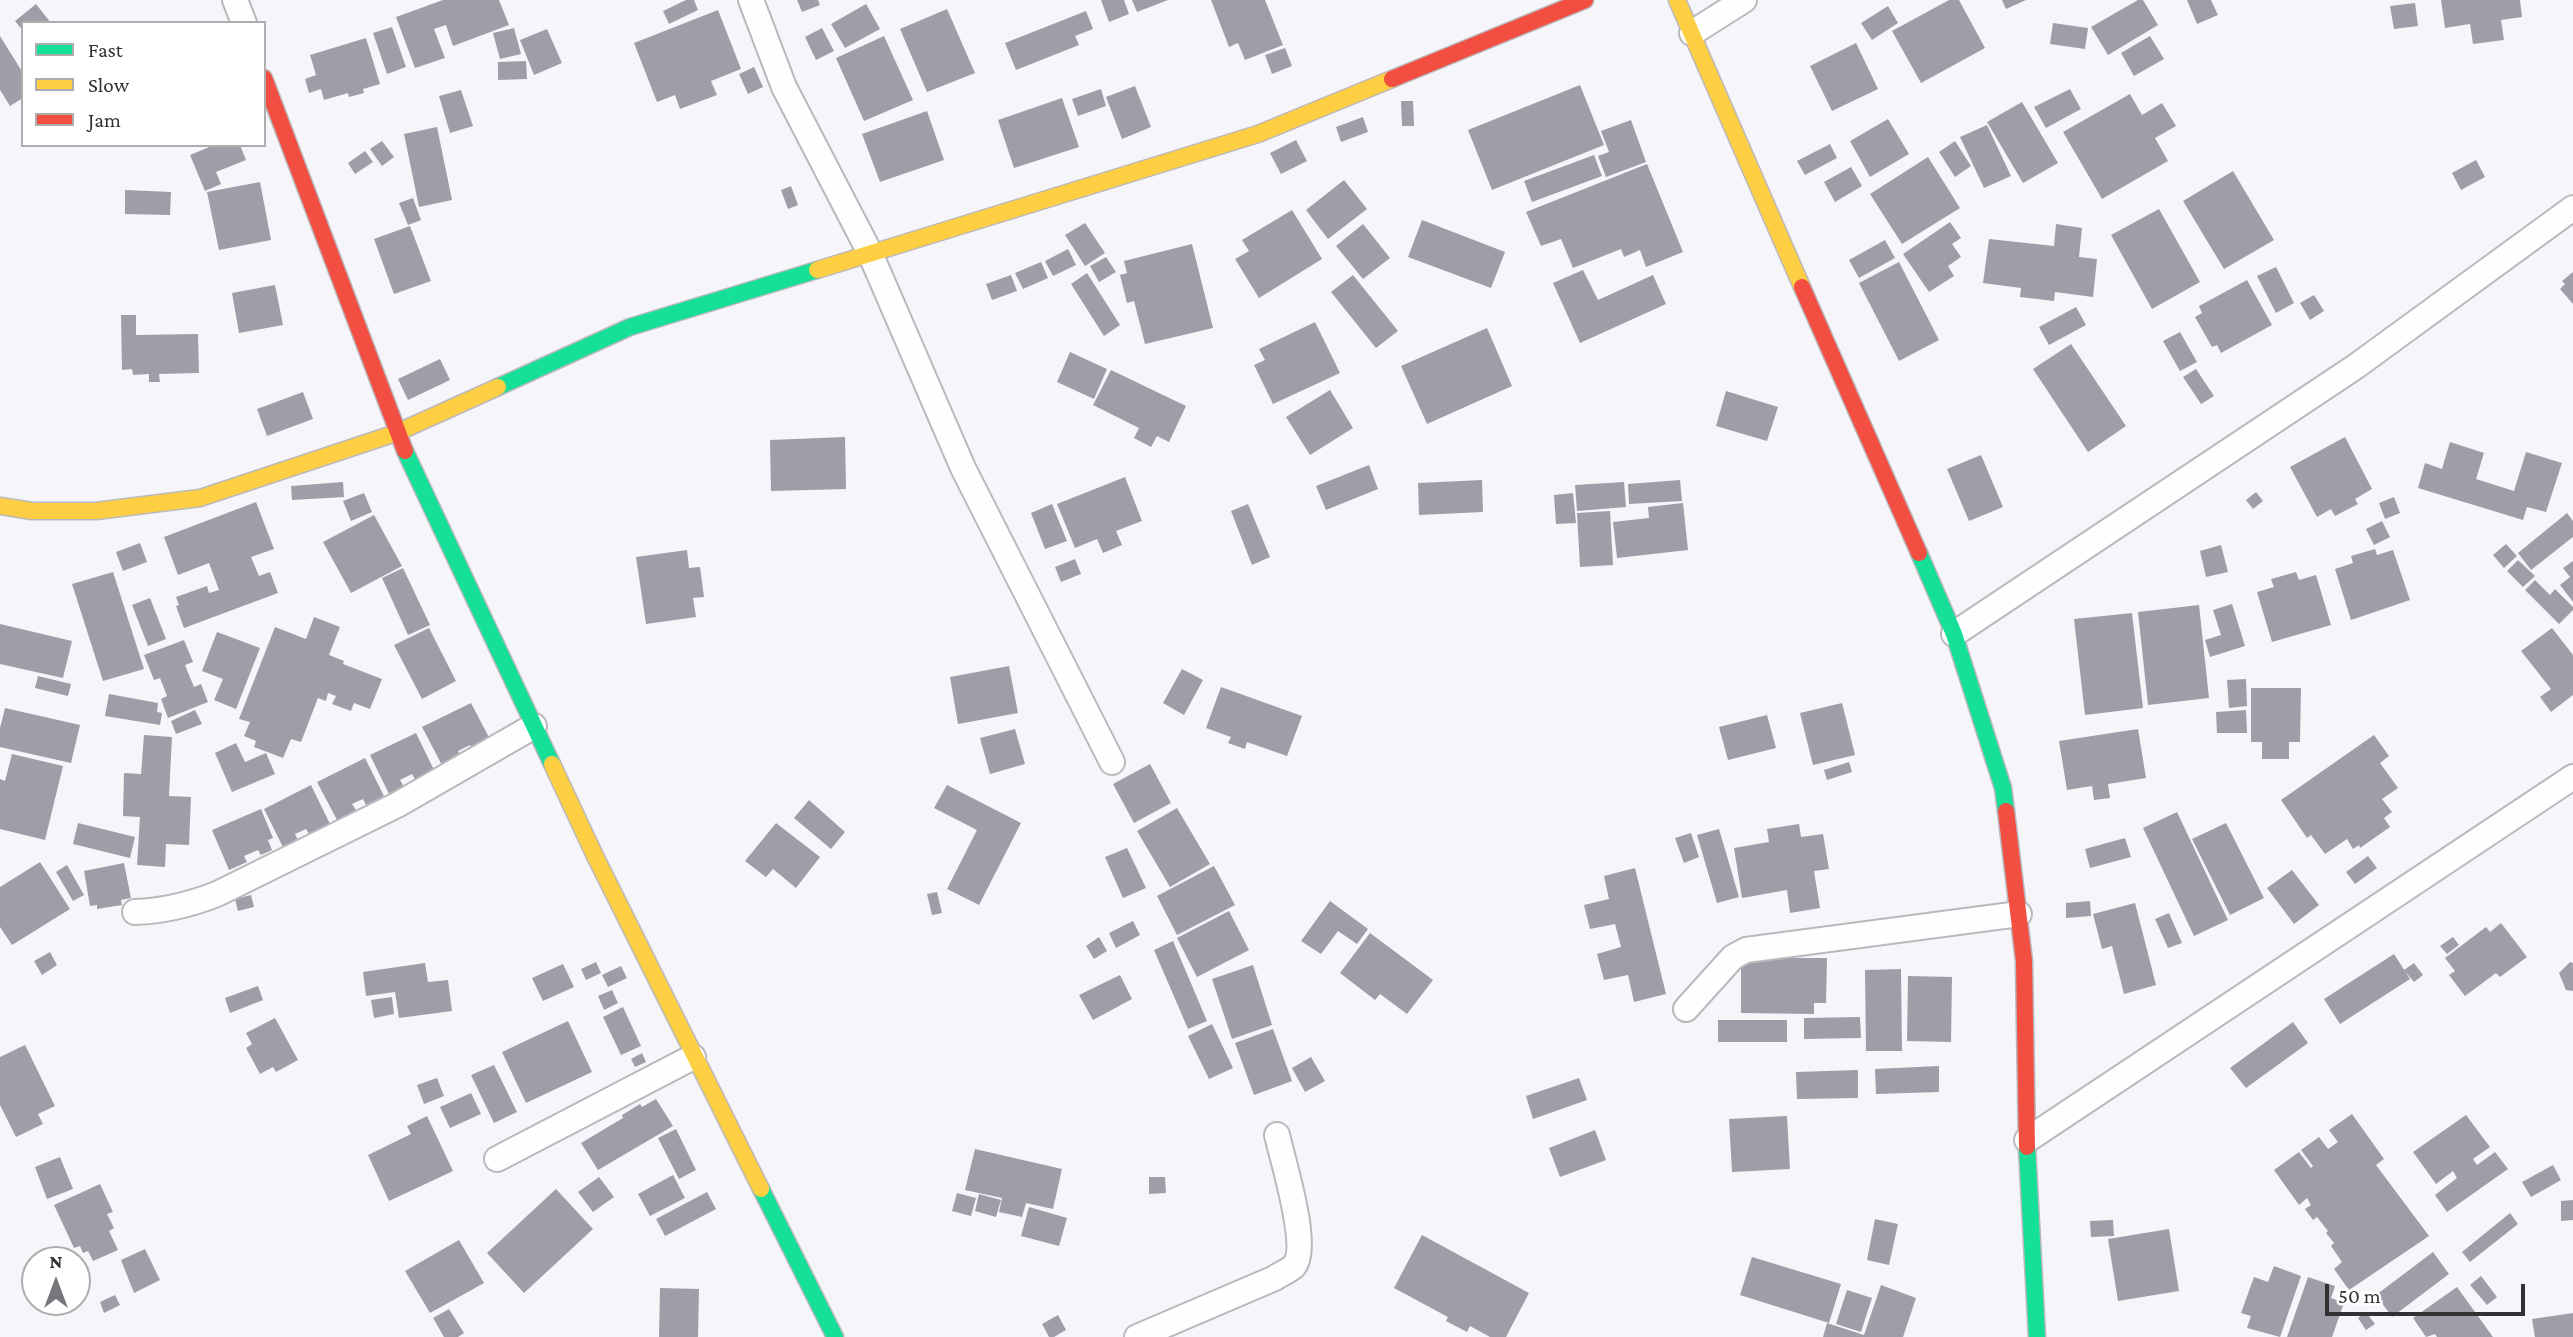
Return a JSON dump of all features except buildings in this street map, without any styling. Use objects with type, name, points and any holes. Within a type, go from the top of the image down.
[{"type":"street","points":[[235,0],[243,21]]},
{"type":"street","points":[[751,0],[785,87],[870,253],[963,468],[1112,762]]},
{"type":"street","points":[[0,506],[32,511],[96,511],[200,498],[396,433],[630,327],[1258,134],[1585,0]]},
{"type":"street","points":[[1677,0],[1954,634],[2003,788],[2024,961],[2027,1140],[2037,1337]]},
{"type":"street","points":[[1692,33],[1744,0]]},
{"type":"street","points":[[266,83],[396,433],[694,1057],[835,1337]]},
{"type":"street","points":[[1954,634],[2355,367],[2573,208]]},
{"type":"street","points":[[135,912],[162,911],[192,904],[217,894],[397,805],[534,726]]},
{"type":"street","points":[[2027,1140],[2573,777]]},
{"type":"street","points":[[1686,1009],[1733,957],[1746,950],[2019,914]]},
{"type":"street","points":[[497,1159],[694,1057]]},
{"type":"street","points":[[1137,1337],[1275,1278],[1293,1266],[1300,1253],[1296,1214],[1277,1135]]},
{"type":"traffic: fast","points":[[498,387],[630,327],[817,270]]},
{"type":"traffic: fast","points":[[405,451],[552,764]]},
{"type":"traffic: fast","points":[[1919,553],[1954,634],[2003,788],[2006,811]]},
{"type":"traffic: fast","points":[[2027,1147],[2037,1337]]},
{"type":"traffic: fast","points":[[761,1189],[835,1337]]},
{"type":"traffic: slow","points":[[1677,0],[1802,287]]},
{"type":"traffic: slow","points":[[817,270],[1258,134],[1392,79]]},
{"type":"traffic: slow","points":[[0,506],[32,511],[96,511],[200,498],[396,433],[498,387]]},
{"type":"traffic: slow","points":[[552,764],[761,1189]]},
{"type":"traffic: jam","points":[[1392,79],[1585,0]]},
{"type":"traffic: jam","points":[[266,83],[405,451]]},
{"type":"traffic: jam","points":[[1802,287],[1919,553]]},
{"type":"traffic: jam","points":[[2006,811],[2024,961],[2027,1147]]}]
